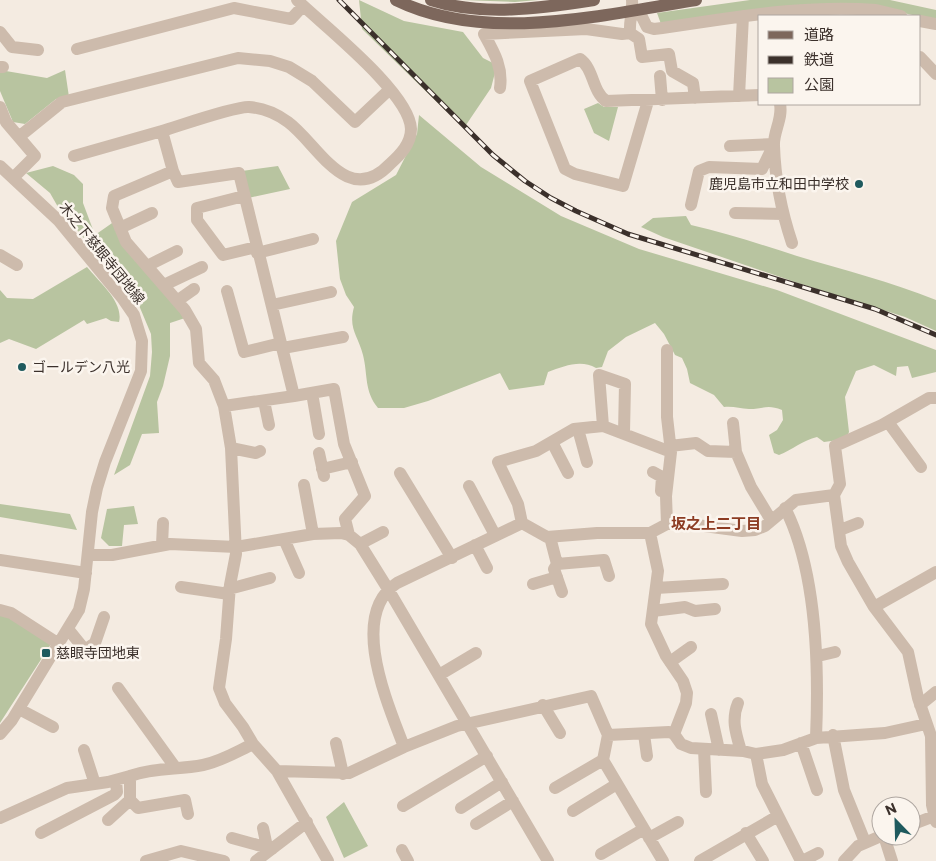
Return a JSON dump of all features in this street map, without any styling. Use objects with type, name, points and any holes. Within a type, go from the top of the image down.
[{"type":"main road","points":[[396,0],[444,17],[509,23],[557,21],[632,5],[696,0]]},
{"type":"main road","points":[[431,0],[448,6],[513,9],[594,0]]},
{"type":"street","points":[[74,156],[247,107],[267,110],[288,122],[335,170],[349,178],[364,179],[383,172],[403,151],[411,130],[408,116],[403,106],[390,90],[348,46],[300,3],[291,19],[234,8],[84,44]]},
{"type":"street","points":[[632,5],[642,17],[647,27],[654,29],[784,10],[893,15]]},
{"type":"street","points":[[632,5],[629,20],[630,32],[639,39],[642,58],[669,54],[672,71],[693,83],[694,98]]},
{"type":"street","points":[[739,96],[743,16]]},
{"type":"street","points":[[921,20],[936,24]]},
{"type":"street","points":[[500,88],[502,78],[499,61],[484,34],[586,29],[622,34],[630,32]]},
{"type":"street","points":[[0,32],[12,47],[38,50]]},
{"type":"street","points":[[20,136],[62,102],[238,58],[270,61],[289,67],[312,81],[355,122],[390,90]]},
{"type":"street","points":[[921,58],[936,74]]},
{"type":"street","points":[[648,101],[623,186],[575,174],[565,169],[530,81],[580,59],[586,63],[604,99],[648,101],[758,95]]},
{"type":"street","points":[[660,76],[662,100]]},
{"type":"street","points":[[692,205],[699,171],[709,167],[762,168],[774,144],[782,111],[780,105]]},
{"type":"street","points":[[0,108],[6,122],[20,136],[34,156],[13,178]]},
{"type":"street","points":[[162,131],[178,182],[239,173],[294,396]]},
{"type":"street","points":[[730,146],[774,144]]},
{"type":"street","points":[[774,144],[783,214],[792,243]]},
{"type":"street","name":"木之下慈眼寺団地線","points":[[0,166],[58,220],[123,299],[134,315],[142,341],[142,371],[104,462],[97,488],[83,598],[59,644],[19,709],[0,734]]},
{"type":"street","points":[[173,171],[114,196],[112,208],[126,242],[177,301],[196,329],[199,363],[214,380],[224,406],[231,448],[236,547],[229,592],[226,639],[219,688],[225,703],[253,744],[277,772],[328,861]]},
{"type":"street","points":[[244,196],[197,208],[197,220],[223,255],[257,250],[306,238]]},
{"type":"street","points":[[120,228],[152,213]]},
{"type":"street","points":[[735,213],[783,214]]},
{"type":"street","points":[[147,266],[177,251]]},
{"type":"street","points":[[0,256],[17,264]]},
{"type":"street","points":[[164,285],[202,267]]},
{"type":"street","points":[[177,301],[194,289]]},
{"type":"street","points":[[272,305],[325,296]]},
{"type":"street","points":[[225,297],[244,352],[343,337]]},
{"type":"street","points":[[667,350],[670,449],[666,501],[667,524]]},
{"type":"street","points":[[603,426],[599,375],[625,384],[624,433]]},
{"type":"street","points":[[224,406],[340,388],[344,444],[365,496],[345,519],[348,535]]},
{"type":"street","points":[[312,393],[319,434]]},
{"type":"street","points":[[921,822],[935,819],[931,736],[920,705],[908,652],[874,607],[841,546],[834,495],[840,484],[835,446],[888,422],[929,398],[936,398]]},
{"type":"street","points":[[264,401],[269,425]]},
{"type":"street","points":[[734,422],[736,452],[751,487],[771,520]]},
{"type":"street","points":[[888,422],[921,467]]},
{"type":"street","points":[[522,523],[518,504],[498,462],[536,451],[578,428],[603,426],[670,449],[696,444],[708,451],[736,452]]},
{"type":"street","points":[[578,428],[587,462]]},
{"type":"street","points":[[552,442],[568,473]]},
{"type":"street","points":[[231,448],[256,453],[260,451]]},
{"type":"street","points":[[319,453],[323,472],[352,462]]},
{"type":"street","points":[[653,472],[662,477],[661,497],[666,501]]},
{"type":"street","points":[[400,473],[452,558]]},
{"type":"street","points":[[304,485],[313,534]]},
{"type":"street","points":[[470,486],[495,535]]},
{"type":"street","points":[[522,523],[550,537],[597,533],[650,533],[667,524],[689,524],[742,531],[755,530],[796,500],[834,495]]},
{"type":"street","points":[[785,508],[796,533],[806,576],[818,656],[816,738]]},
{"type":"street","points":[[162,545],[163,523]]},
{"type":"street","points":[[404,747],[393,718],[372,641],[380,598],[388,589],[522,523]]},
{"type":"street","points":[[840,530],[858,523]]},
{"type":"street","points":[[88,555],[112,555],[162,545],[236,547],[330,532],[348,535],[360,544],[388,589],[548,861]]},
{"type":"street","points":[[360,544],[383,532]]},
{"type":"street","points":[[650,533],[658,571],[651,624],[670,662],[683,681],[687,694],[686,703],[674,734]]},
{"type":"street","points":[[550,537],[562,592]]},
{"type":"street","points":[[284,539],[299,574]]},
{"type":"street","points":[[476,544],[487,568]]},
{"type":"street","points":[[0,560],[86,573]]},
{"type":"street","points":[[533,584],[557,570],[604,560],[609,576]]},
{"type":"street","points":[[874,607],[936,572]]},
{"type":"street","points":[[181,587],[229,592],[270,578]]},
{"type":"street","points":[[656,588],[723,584]]},
{"type":"street","points":[[653,611],[685,607],[695,612],[715,609]]},
{"type":"street","points":[[0,610],[10,613],[59,644]]},
{"type":"street","points":[[68,629],[85,650],[95,642],[104,618]]},
{"type":"street","points":[[670,662],[691,647]]},
{"type":"street","points":[[818,656],[835,652]]},
{"type":"street","points":[[439,675],[476,653]]},
{"type":"street","points":[[118,688],[175,767]]},
{"type":"street","points":[[920,705],[936,692]]},
{"type":"street","points":[[277,772],[349,773],[404,747],[467,723],[591,696],[608,735],[603,760],[663,861]]},
{"type":"street","points":[[738,702],[733,724],[741,751]]},
{"type":"street","points":[[543,705],[560,733]]},
{"type":"street","points":[[19,709],[53,727]]},
{"type":"street","points":[[711,714],[719,750]]},
{"type":"street","points":[[608,735],[669,732],[674,734],[681,744],[691,748],[741,751],[756,754],[783,750],[816,738],[885,733],[926,724]]},
{"type":"street","points":[[644,734],[647,756]]},
{"type":"street","points":[[833,736],[844,790],[865,842]]},
{"type":"street","points":[[336,743],[343,774]]},
{"type":"street","points":[[802,743],[817,790]]},
{"type":"street","points":[[0,818],[67,788],[116,781],[143,772],[209,764],[232,756],[253,744]]},
{"type":"street","points":[[704,749],[706,792]]},
{"type":"street","points":[[84,750],[95,784]]},
{"type":"street","points":[[756,754],[762,784],[802,861],[818,853]]},
{"type":"street","points":[[403,806],[428,786],[487,756]]},
{"type":"street","points":[[555,788],[603,760]]},
{"type":"street","points":[[130,776],[130,800],[138,808],[185,800],[188,814]]},
{"type":"street","points":[[41,833],[114,795],[117,792],[116,781]]},
{"type":"street","points":[[461,808],[502,782]]},
{"type":"street","points":[[573,811],[617,784]]},
{"type":"street","points":[[108,820],[130,800]]},
{"type":"street","points":[[476,824],[513,800]]},
{"type":"street","points":[[700,861],[778,816]]},
{"type":"street","points":[[256,861],[269,848],[307,822]]},
{"type":"street","points":[[601,854],[646,833],[678,822]]},
{"type":"street","points":[[263,828],[269,848]]},
{"type":"street","points":[[746,833],[763,861]]},
{"type":"street","points":[[232,838],[269,848]]},
{"type":"street","points":[[849,859],[865,842],[871,840]]},
{"type":"street","points":[[887,846],[892,861]]},
{"type":"street","points":[[146,861],[184,856],[224,861]]},
{"type":"green space","points":[[359,0],[404,21],[463,32],[483,58],[497,65],[491,88],[466,125],[446,111],[362,29]]},
{"type":"green space","points":[[463,0],[538,0],[515,2]]},
{"type":"green space","points":[[750,0],[890,0],[936,10],[936,20],[921,17],[921,15],[866,5],[661,24],[657,13]]},
{"type":"green space","points":[[0,70],[47,78],[65,70],[69,97],[56,99],[25,124],[13,122],[0,91]]},
{"type":"green space","points":[[598,103],[604,107],[618,107],[609,141],[594,133],[584,109]]},
{"type":"green space","points":[[419,115],[481,167],[561,216],[639,249],[777,290],[936,350],[936,372],[912,378],[908,366],[897,367],[896,376],[874,365],[856,371],[845,397],[849,432],[846,439],[824,442],[817,437],[807,440],[779,455],[774,453],[769,435],[777,430],[783,420],[782,410],[769,407],[749,409],[724,407],[714,395],[690,383],[682,358],[675,355],[664,334],[655,323],[626,337],[608,351],[602,367],[596,368],[584,364],[572,364],[548,372],[544,385],[509,390],[500,373],[428,401],[404,408],[378,408],[368,389],[363,355],[353,327],[352,315],[354,307],[346,295],[340,279],[336,241],[352,202],[396,175],[417,134]]},
{"type":"green space","points":[[53,166],[74,175],[83,184],[83,203],[95,235],[115,221],[185,318],[170,323],[170,356],[157,402],[159,433],[142,434],[130,465],[114,475],[150,376],[151,334],[138,303],[58,207],[50,193],[26,173]]},
{"type":"green space","points":[[278,166],[290,189],[248,198],[242,171]]},
{"type":"green space","points":[[686,216],[691,225],[731,235],[867,276],[936,300],[936,331],[905,317],[663,237],[641,227],[653,218]]},
{"type":"green space","points":[[87,267],[114,300],[120,315],[119,322],[106,318],[87,324],[84,320],[36,349],[9,339],[0,343],[0,290],[7,298],[33,299]]},
{"type":"green space","points":[[0,504],[70,514],[77,530],[0,517]]},
{"type":"green space","points":[[134,506],[138,524],[124,525],[122,546],[109,546],[101,538],[107,509]]},
{"type":"green space","points":[[0,614],[9,616],[51,644],[0,723]]},
{"type":"green space","points":[[344,802],[368,846],[344,858],[326,817]]},
{"type":"railway","points":[[339,0],[493,155],[525,181],[551,198],[628,234],[875,309],[936,335]]},
{"type":"place","name":"鹿児島市立和田中学校","points":[[859,184]]},
{"type":"place","name":"ゴールデン八光","points":[[22,367]]},
{"type":"place","name":"慈眼寺団地東","points":[[46,653]]},
{"type":"district","name":"坂之上二丁目","points":[[716,524]]}]
